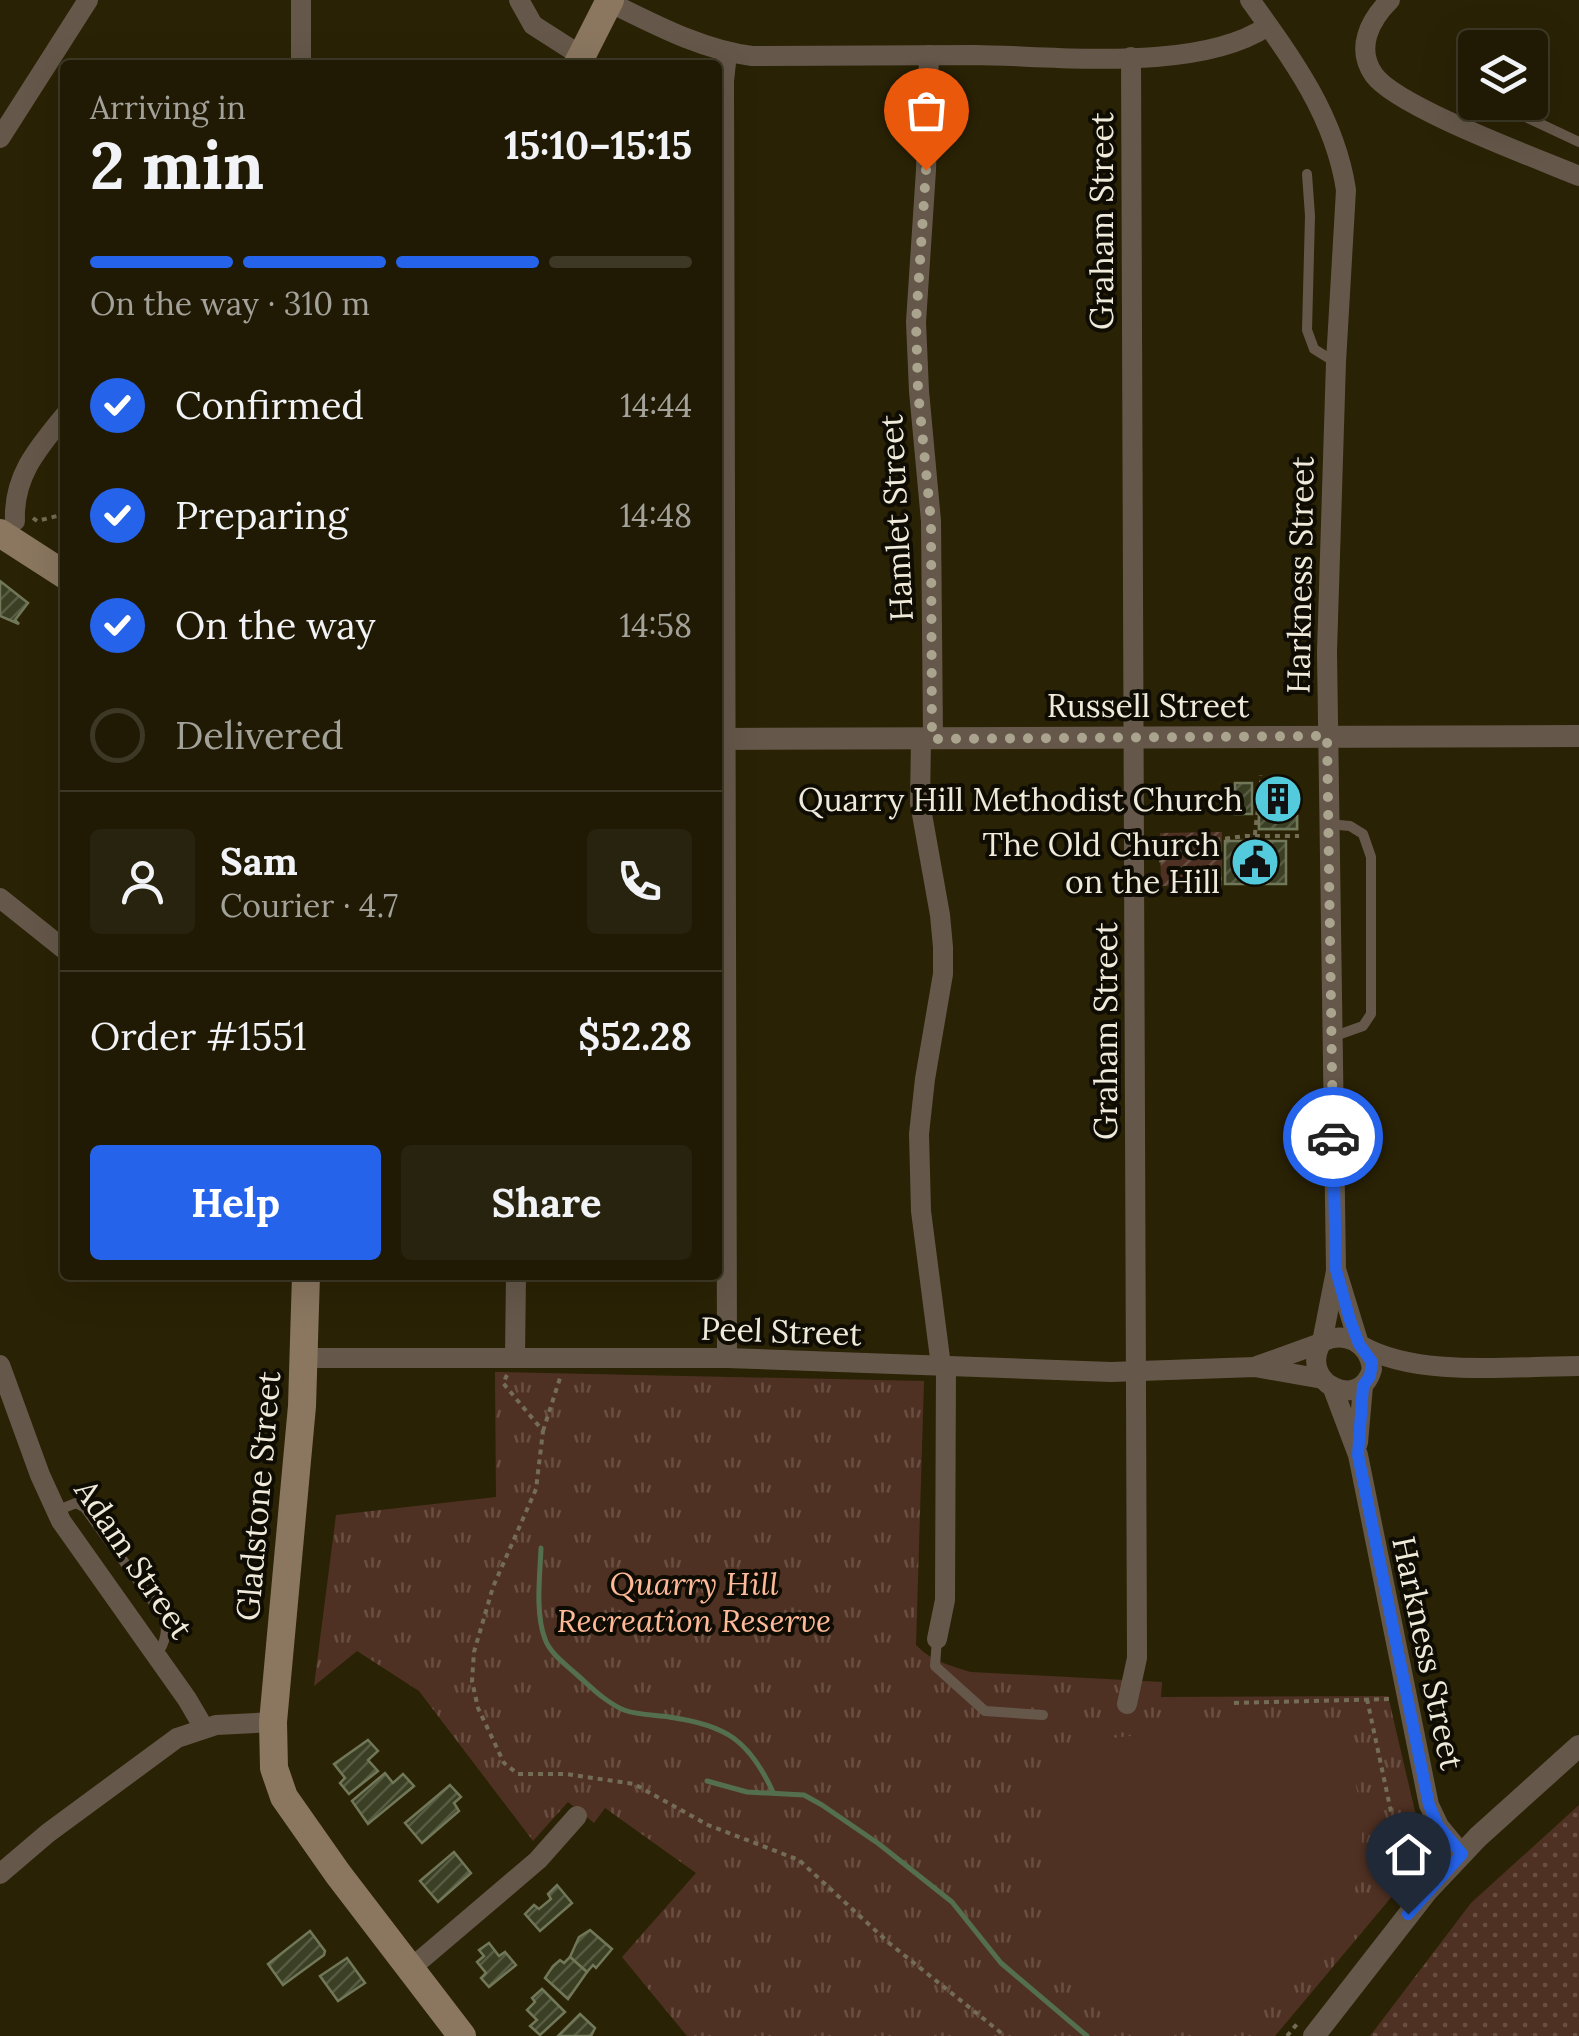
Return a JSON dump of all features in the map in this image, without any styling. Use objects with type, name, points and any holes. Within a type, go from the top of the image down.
[{"type":"main road","points":[[581,60],[610,1]]},
{"type":"main road","points":[[12,520],[60,551]]},
{"type":"main road","points":[[12,520],[60,570]]},
{"type":"main road","name":"Gladstone Street","points":[[272,1722],[305,1358],[306,1280]]},
{"type":"main road","points":[[272,1722],[274,1768],[284,1797],[462,2036]]},
{"type":"street","points":[[0,138],[88,0]]},
{"type":"street","points":[[301,0],[301,60]]},
{"type":"street","points":[[519,0],[533,25],[577,60]]},
{"type":"street","name":"Harkness Street","points":[[1250,0],[1298,71],[1334,138],[1346,190],[1329,548],[1327,736],[1336,1270],[1321,1342]]},
{"type":"street","points":[[1390,0],[1371,22],[1364,47],[1374,76],[1392,92],[1579,176]]},
{"type":"street","points":[[610,1],[727,53],[752,56],[1130,57],[1215,50],[1268,26]]},
{"type":"street","points":[[722,520],[727,53]]},
{"type":"street","name":"Hamlet Street","points":[[929,55],[916,322],[918,391],[931,521],[926,739],[920,804],[940,915],[944,974],[919,1134],[921,1210],[943,1366],[944,1612],[937,1639]]},
{"type":"street","name":"Graham Street","points":[[1127,1704],[1137,1658],[1130,57]]},
{"type":"street","points":[[12,520],[26,463],[60,421]]},
{"type":"street","name":"Russell Street","points":[[722,740],[1579,736]]},
{"type":"street","points":[[722,843],[727,1358]]},
{"type":"street","points":[[0,898],[60,946]]},
{"type":"street","name":"Harkness Street","points":[[1336,1270],[1360,1345]]},
{"type":"street","points":[[515,1357],[516,1280]]},
{"type":"street","points":[[1419,1366],[1347,1391],[1328,1382],[1314,1359],[1321,1342],[1339,1336],[1378,1356],[1419,1366],[1579,1366]]},
{"type":"street","name":"Peel Street","points":[[1255,1367],[1321,1342]]},
{"type":"street","points":[[1360,1345],[1372,1369],[1363,1386]]},
{"type":"street","name":"Peel Street","points":[[305,1358],[727,1358],[1134,1372],[1255,1367],[1328,1382]]},
{"type":"street","name":"Adam Street","points":[[0,1366],[56,1512],[204,1728]]},
{"type":"street","name":"Harkness Street","points":[[1328,1382],[1358,1455],[1434,1818],[1462,1854]]},
{"type":"street","name":"Harkness Street","points":[[1358,1455],[1363,1386]]},
{"type":"street","points":[[0,1874],[48,1832],[165,1745],[204,1728],[272,1722]]},
{"type":"street","points":[[1314,2036],[1408,1914],[1462,1854],[1579,1746]]},
{"type":"street","points":[[410,1969],[538,1860],[577,1816]]},
{"type":"lane","points":[[1532,120],[1579,142]]},
{"type":"lane","points":[[1307,174],[1307,330],[1314,349],[1336,362]]},
{"type":"lane","points":[[1328,824],[1350,826],[1364,834],[1371,856],[1371,1014],[1363,1026],[1332,1038]]},
{"type":"lane","points":[[56,1512],[76,1503],[86,1508],[162,1614],[164,1645],[156,1655]]},
{"type":"lane","points":[[937,1639],[935,1666],[985,1710],[1043,1715]]},
{"type":"path","points":[[12,520],[37,522],[60,516]]},
{"type":"path","points":[[1255,836],[1262,796],[1261,775]]},
{"type":"path","points":[[1159,861],[1215,840],[1299,836]]},
{"type":"path","points":[[515,1357],[504,1383],[543,1431]]},
{"type":"path","points":[[562,1373],[543,1431],[536,1489],[493,1587],[474,1652],[472,1680],[478,1708],[504,1763],[518,1774],[566,1774],[634,1784],[708,1825],[799,1860],[888,1944],[1005,2036]]},
{"type":"path","points":[[1234,1703],[1406,1698]]},
{"type":"path","points":[[1367,1699],[1403,1868]]},
{"type":"green space","points":[[1222,832],[1222,886],[1161,886],[1160,833]]},
{"type":"green space","name":"Quarry Hill Recreation Reserve","points":[[495,1372],[924,1381],[916,1645],[935,1659],[971,1672],[1162,1682],[1161,1697],[1388,1696],[1417,1820],[1427,1834],[1400,1867],[1399,1888],[1275,2036],[687,2036],[622,1957],[696,1873],[605,1808],[594,1823],[568,1802],[533,1841],[419,1691],[357,1651],[314,1686],[336,1515],[496,1497]]},
{"type":"green space","points":[[1323,1715],[1349,1762],[1361,1815],[1360,1865],[1347,1909],[1325,1947],[1294,1978],[1256,2003],[1213,2020],[1166,2030],[1117,2032],[1068,1974],[1054,1942],[1046,1905],[1042,1764],[1046,1754],[1058,1744]]},
{"type":"green space","points":[[1579,1805],[1579,2036],[1370,2036],[1471,1903]]},
{"type":"building","points":[[0,581],[28,603],[15,620],[19,624],[0,616]]},
{"type":"building","name":"The Old Church on the Hill","points":[[1273,778],[1289,782],[1289,816],[1297,816],[1297,829],[1259,829],[1259,816],[1267,816],[1267,783],[1273,783]]},
{"type":"building","name":"The Old Church on the Hill","points":[[1273,778],[1289,782],[1289,816],[1297,816],[1297,829],[1259,829],[1259,816],[1267,816],[1267,783],[1273,783]]},
{"type":"building","name":"The Old Church on the Hill","points":[[1235,783],[1252,783],[1252,814],[1235,814]]},
{"type":"building","name":"The Old Church on the Hill","points":[[1225,841],[1286,841],[1286,884],[1225,884]]},
{"type":"building","points":[[368,1740],[378,1751],[368,1760],[378,1771],[349,1794],[340,1783],[345,1778],[334,1764]]},
{"type":"building","points":[[385,1773],[393,1783],[403,1774],[414,1786],[368,1824],[352,1801]]},
{"type":"building","points":[[450,1785],[461,1797],[454,1803],[459,1811],[422,1843],[405,1823]]},
{"type":"building","points":[[454,1852],[471,1873],[438,1902],[420,1881]]},
{"type":"building","points":[[557,1885],[572,1903],[540,1931],[525,1914],[534,1905],[539,1909],[551,1899],[548,1894]]},
{"type":"building","points":[[590,1930],[612,1949],[596,1968],[593,1965],[587,1972],[570,1957],[579,1937]]},
{"type":"building","points":[[310,1931],[324,1955],[283,1985],[268,1964]]},
{"type":"building","points":[[489,1943],[499,1956],[505,1952],[516,1965],[489,1987],[481,1978],[486,1973],[477,1962],[484,1956],[479,1950]]},
{"type":"building","points":[[570,1957],[587,1972],[568,1999],[545,1978],[560,1960],[564,1963]]},
{"type":"building","points":[[347,1958],[365,1983],[338,2001],[320,1976]]},
{"type":"building","points":[[542,1989],[565,2012],[540,2035],[530,2026],[537,2020],[527,2010]]},
{"type":"building","points":[[580,2014],[595,2028],[591,2036],[558,2036]]},
{"type":"waterway","points":[[541,1548],[540,1618],[545,1639],[558,1658],[610,1703],[624,1710],[689,1720],[733,1738],[755,1759],[773,1792]]},
{"type":"waterway","points":[[707,1781],[747,1792],[804,1795],[822,1805],[952,1902],[1001,1963],[1087,2036]]},
{"type":"way so far","points":[[926,170],[916,322],[918,391],[931,521],[932,739],[1327,736],[1333,1137]]},
{"type":"place","name":"Quarry Hill Methodist Church","points":[[1278,799]]},
{"type":"place","name":"The Old Church on the Hill","points":[[1255,862]]},
{"type":"route","points":[[1333,1137],[1336,1270],[1359,1344],[1372,1362],[1370,1376],[1363,1386],[1358,1455],[1429,1805],[1438,1826],[1462,1854],[1408,1914]]}]
